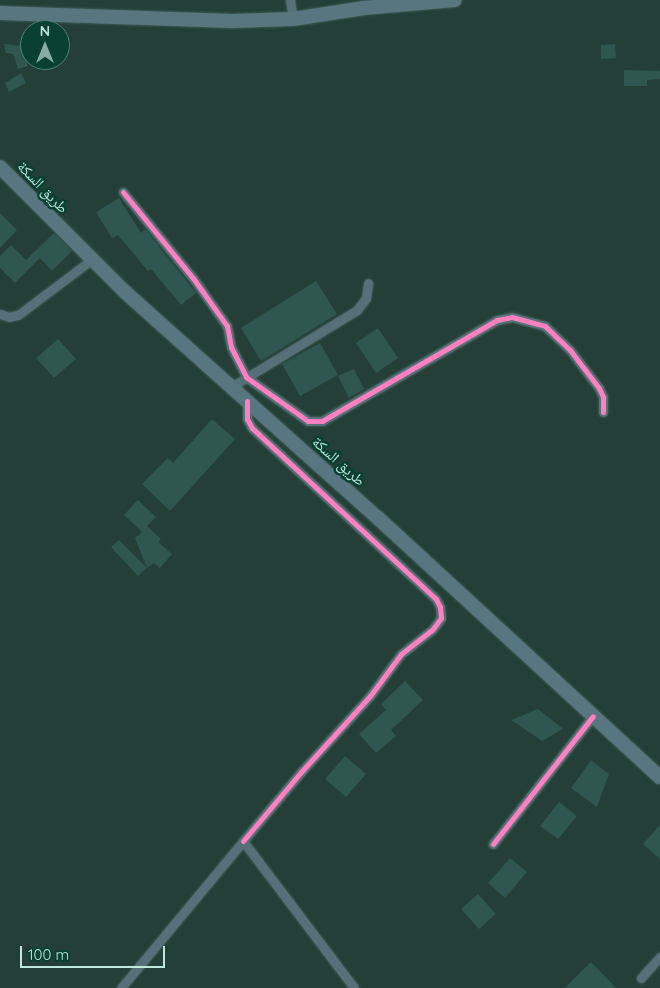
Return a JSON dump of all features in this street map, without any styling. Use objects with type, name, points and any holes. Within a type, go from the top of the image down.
[{"type":"main road","points":[[0,13],[232,21],[293,19],[364,8],[455,0]]},
{"type":"main road","name":"طريق السكة","points":[[0,167],[91,260],[378,518],[660,777]]},
{"type":"street","points":[[290,0],[293,19]]},
{"type":"street","points":[[123,192],[193,278],[227,326],[231,347],[246,377],[308,421],[322,421],[497,320],[512,317],[545,326],[570,350],[599,388],[602,397],[602,412]]},
{"type":"street","points":[[0,314],[9,317],[18,315],[91,260]]},
{"type":"street","points":[[231,387],[357,310],[363,305],[368,283]]},
{"type":"street","points":[[121,988],[297,777],[370,696],[401,654],[432,630],[441,618],[440,607],[436,600],[252,428],[247,419],[247,401]]},
{"type":"street","points":[[492,844],[594,716]]},
{"type":"street","points":[[244,841],[354,988]]},
{"type":"street","points":[[641,978],[660,957]]},
{"type":"building","points":[[4,44],[20,46],[20,68],[18,69],[13,54],[6,53]]},
{"type":"building","points":[[615,44],[616,58],[601,59],[601,45]]},
{"type":"building","points":[[624,70],[660,71],[660,79],[647,80],[647,86],[624,86]]},
{"type":"building","points":[[21,73],[26,83],[9,92],[5,83]]},
{"type":"building","points":[[119,198],[141,233],[145,229],[196,293],[181,305],[151,269],[148,271],[118,235],[112,238],[96,212]]},
{"type":"building","points":[[0,213],[17,230],[0,248]]},
{"type":"building","points":[[54,233],[72,251],[52,271],[40,258],[15,283],[0,268],[0,256],[11,245],[26,260]]},
{"type":"building","points":[[316,281],[337,314],[261,361],[241,328]]},
{"type":"building","points":[[378,328],[398,358],[376,373],[356,343]]},
{"type":"building","points":[[58,339],[76,359],[54,378],[36,358]]},
{"type":"building","points":[[320,343],[338,375],[300,396],[282,364]]},
{"type":"building","points":[[354,369],[364,389],[349,398],[338,376]]},
{"type":"building","points":[[212,419],[235,439],[170,511],[142,484],[168,458],[173,463]]},
{"type":"building","points":[[138,500],[156,517],[147,526],[161,539],[158,542],[172,554],[160,568],[154,563],[147,568],[135,538],[142,532],[124,515]]},
{"type":"building","points":[[119,540],[147,568],[138,576],[111,547]]},
{"type":"building","points":[[405,681],[423,700],[391,730],[396,736],[376,753],[359,734],[386,710],[381,704]]},
{"type":"building","points":[[538,709],[563,729],[542,741],[511,720]]},
{"type":"building","points":[[345,756],[366,774],[346,797],[325,779]]},
{"type":"building","points":[[591,760],[609,774],[597,807],[571,788]]},
{"type":"building","points":[[559,802],[577,816],[558,839],[540,826]]},
{"type":"building","points":[[660,825],[660,859],[643,844]]},
{"type":"building","points":[[510,858],[527,872],[505,898],[488,883]]},
{"type":"building","points":[[478,894],[496,914],[479,929],[461,909]]},
{"type":"building","points":[[591,962],[616,988],[565,988]]},
{"type":"cycle path","points":[[123,192],[193,278],[227,326],[231,347],[246,377],[308,421],[322,421],[497,320],[512,317],[545,326],[570,350],[599,388],[603,397],[603,412]]},
{"type":"cycle path","points":[[243,841],[301,772],[370,696],[401,654],[432,630],[441,618],[440,607],[436,599],[252,428],[247,419],[247,401]]},
{"type":"cycle path","points":[[493,844],[593,716]]}]
